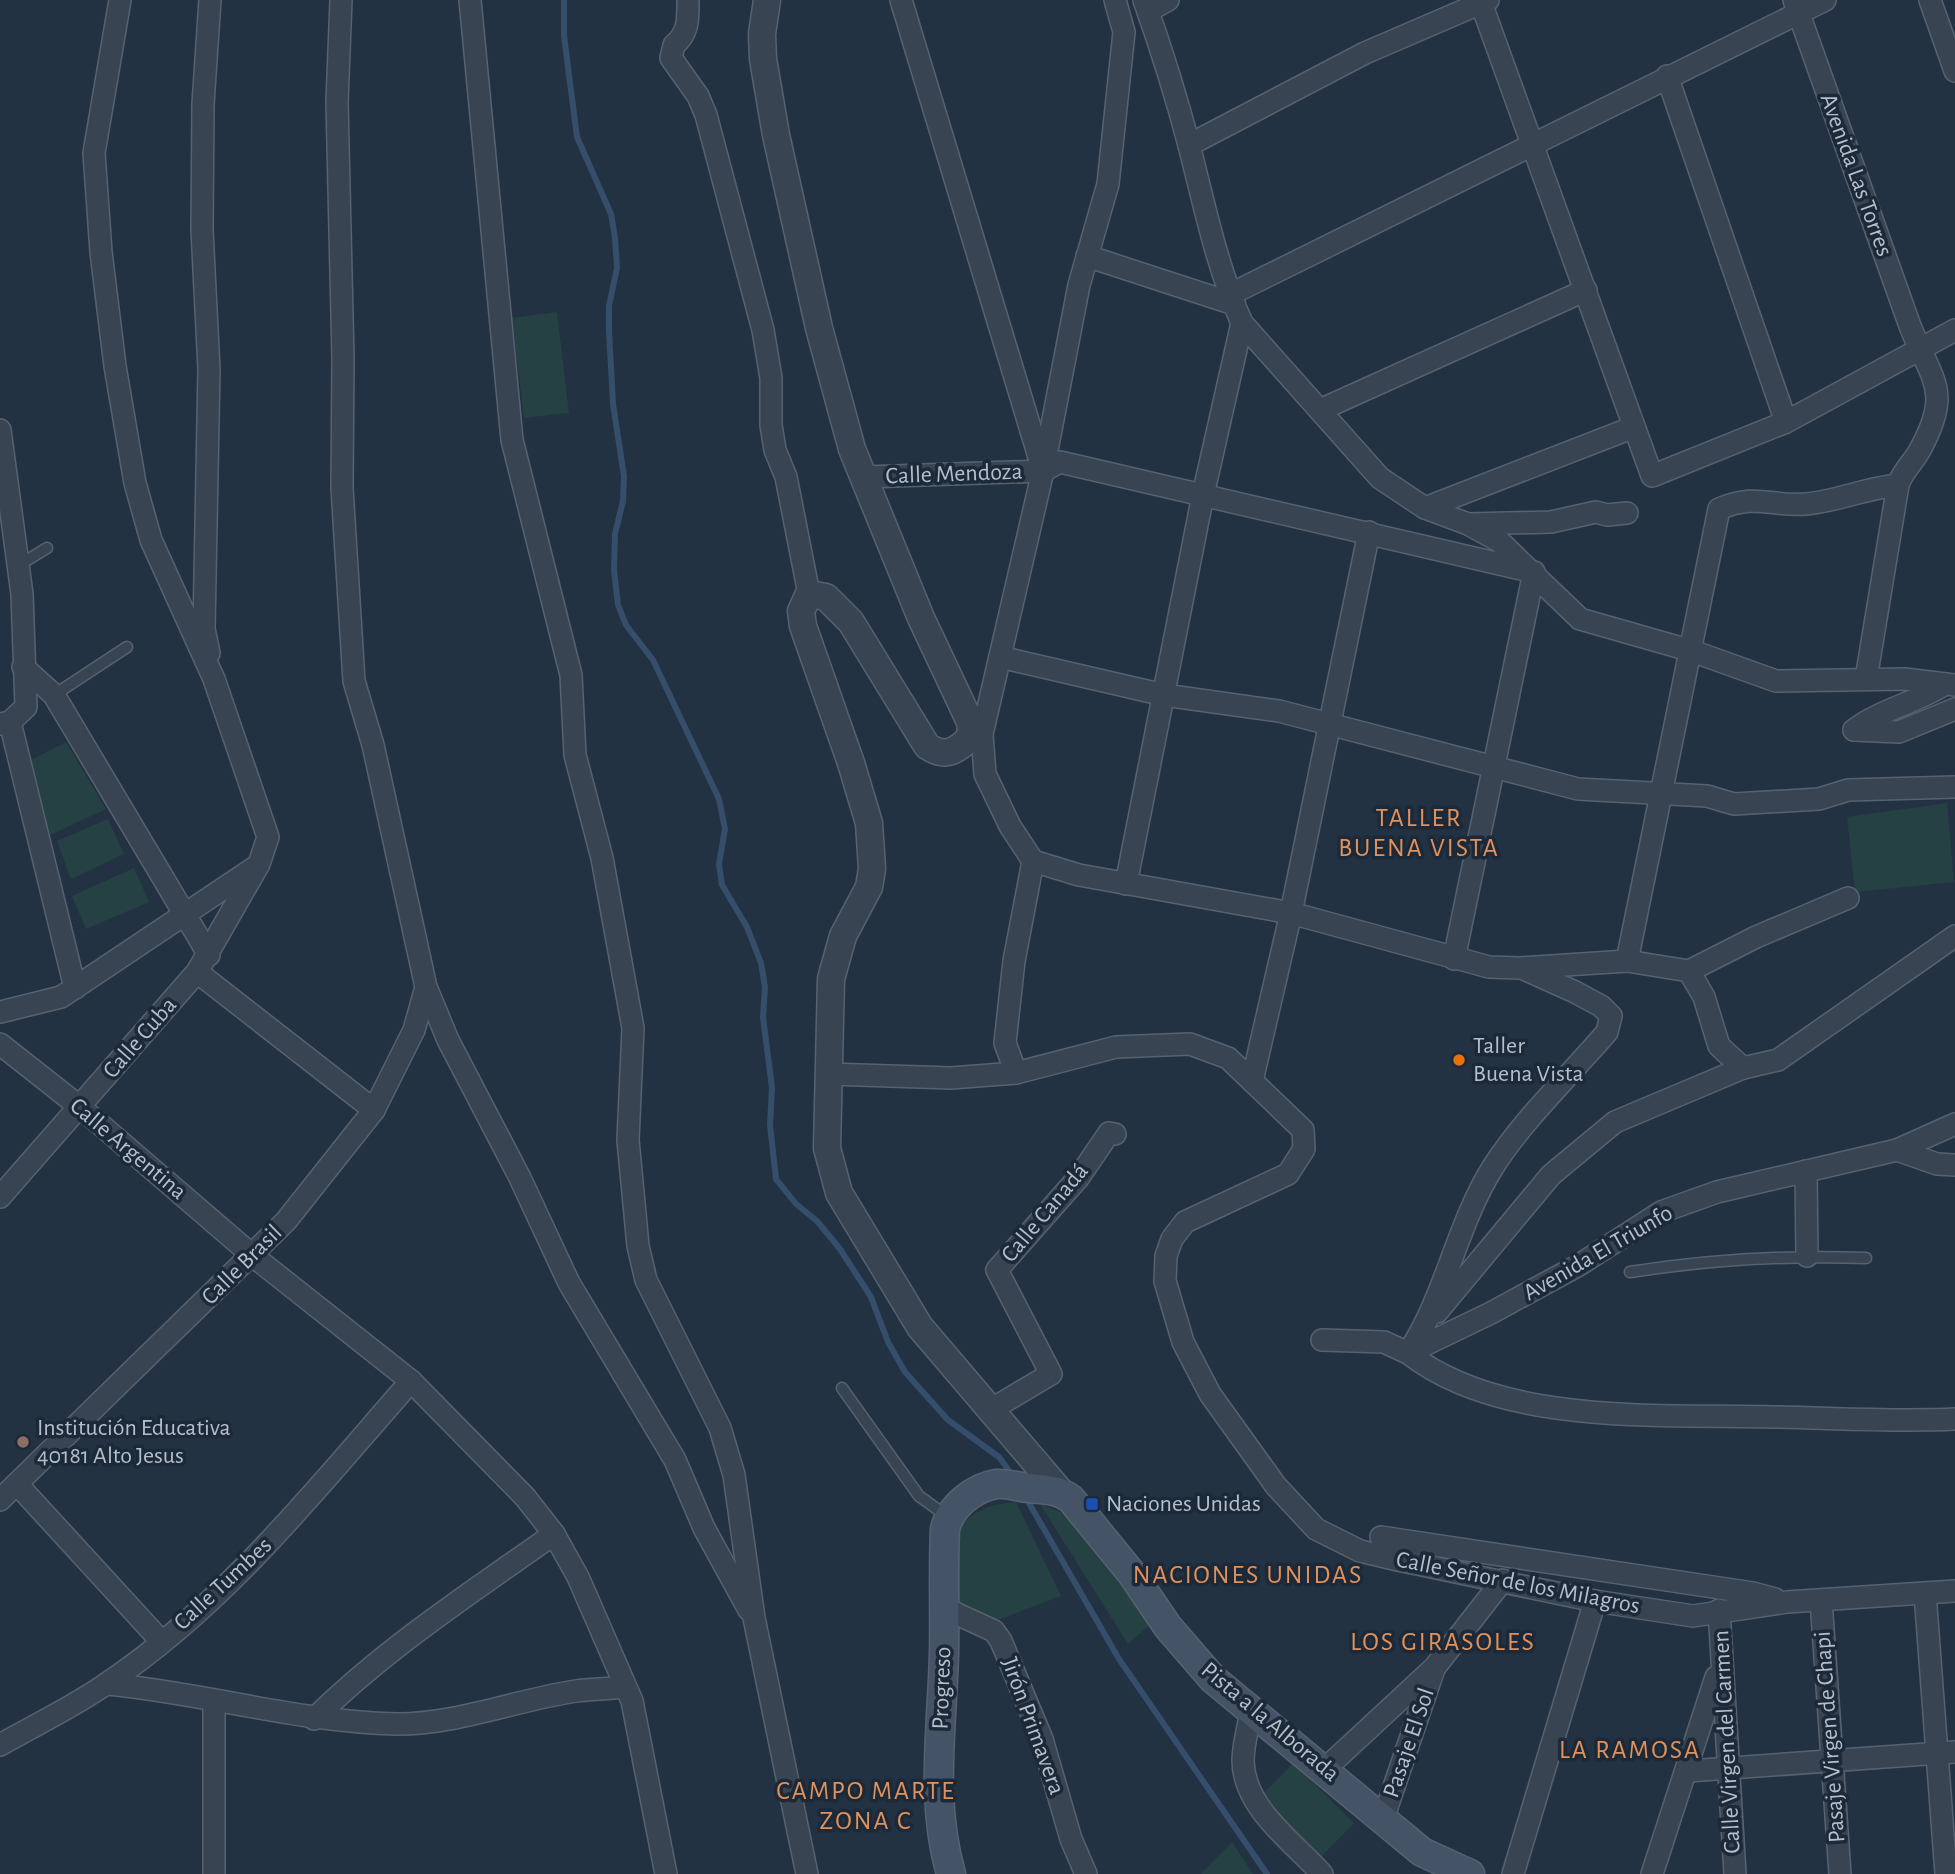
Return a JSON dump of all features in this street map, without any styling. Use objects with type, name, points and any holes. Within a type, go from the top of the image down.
[{"type":"main road","points":[[953,1511],[981,1489],[998,1484],[1046,1489]]},
{"type":"main road","name":"Pista a la Alborada","points":[[1046,1489],[1087,1516],[1168,1627],[1213,1679],[1422,1852],[1470,1874]]},
{"type":"main road","name":"Progreso","points":[[951,1874],[940,1830],[937,1789],[944,1608],[953,1511]]},
{"type":"street","points":[[120,0],[94,153],[101,252],[115,366],[135,483],[151,540],[214,679]]},
{"type":"street","points":[[210,0],[203,116],[202,230],[209,369],[204,629],[214,679]]},
{"type":"street","points":[[341,0],[337,102],[343,358],[342,488],[354,681],[373,745],[426,988],[448,1040],[520,1178],[569,1283],[675,1460],[704,1528],[754,1618]]},
{"type":"street","points":[[470,0],[512,440],[571,675],[575,755],[603,858],[634,1028],[628,1140],[638,1246],[646,1280],[720,1429],[734,1475],[754,1618],[807,1874]]},
{"type":"street","points":[[688,0],[688,21],[683,38],[674,45],[671,58],[698,96],[706,115],[753,284],[771,378],[771,425],[775,450],[786,477],[809,594],[801,611],[805,636],[851,763],[869,823],[872,869],[869,887],[844,936],[831,979],[827,1148],[839,1193],[920,1327],[992,1409],[1046,1489]]},
{"type":"street","points":[[767,0],[763,59],[776,139],[819,328],[852,449],[921,618],[971,723],[985,774],[1033,861],[1014,961],[1005,1043],[1016,1073]]},
{"type":"street","points":[[901,0],[1043,471]]},
{"type":"street","points":[[809,594],[825,597],[851,622],[927,746],[939,753],[976,746],[982,734],[1043,471],[1087,256],[1108,184],[1124,32],[1115,0]]},
{"type":"street","points":[[1168,0],[1146,6],[1235,307],[1380,478],[1425,508],[1468,524],[1499,541],[1580,619],[1692,651],[1776,681],[1866,679],[1950,684]]},
{"type":"street","points":[[1087,256],[1235,307],[1534,143],[1796,7],[1825,0]]},
{"type":"street","points":[[1930,0],[1955,71]]},
{"type":"street","points":[[1189,145],[1365,53],[1483,1],[1652,476],[1786,422],[1955,330]]},
{"type":"street","name":"Avenida Las Torres","points":[[1796,7],[1920,350],[1935,378],[1939,397],[1935,421],[1898,485]]},
{"type":"street","points":[[1667,76],[1786,422]]},
{"type":"street","points":[[1320,410],[1586,290]]},
{"type":"street","points":[[1126,884],[1203,495],[1235,307]]},
{"type":"street","points":[[1425,508],[1634,427]]},
{"type":"street","points":[[0,430],[9,577],[22,594],[26,707],[5,723],[75,988]]},
{"type":"street","name":"Calle Mendoza","points":[[865,477],[1043,471],[1060,462],[1534,572]]},
{"type":"street","points":[[1627,961],[1719,509],[1742,500],[1805,504],[1842,498],[1869,487],[1898,485],[1866,679]]},
{"type":"street","points":[[1468,524],[1525,524],[1596,512],[1607,515],[1627,513]]},
{"type":"street","points":[[1252,1081],[1291,913],[1369,532]]},
{"type":"street","points":[[1454,958],[1534,572]]},
{"type":"street","points":[[1000,657],[1164,695],[1279,711],[1578,789],[1707,796],[1734,804],[1819,799],[1848,790],[1955,787]]},
{"type":"street","points":[[23,667],[54,695],[185,916],[203,963],[374,1110]]},
{"type":"street","name":"Calle Cuba","points":[[0,1197],[203,963],[259,864],[268,837],[214,679]]},
{"type":"street","points":[[1950,684],[1904,706],[1870,718],[1854,730],[1899,732],[1955,709]]},
{"type":"street","points":[[1033,861],[1079,875],[1291,913],[1489,967],[1520,968],[1627,961],[1689,971],[1778,927],[1847,898]]},
{"type":"street","points":[[0,1012],[61,997],[259,864]]},
{"type":"street","points":[[1408,1353],[1427,1325],[1551,1175],[1615,1122],[1743,1068],[1778,1060],[1955,936]]},
{"type":"street","points":[[1427,1325],[1456,1242],[1493,1167],[1607,1032],[1611,1016],[1601,1006],[1520,968]]},
{"type":"street","points":[[1689,971],[1704,998],[1719,1046],[1743,1068]]},
{"type":"street","name":"Calle Brasil","points":[[0,1500],[286,1221],[374,1110],[414,1030],[426,988]]},
{"type":"street","name":"Calle Argentina","points":[[0,1044],[80,1107],[253,1256],[411,1381],[525,1497],[554,1534],[578,1577],[623,1687],[632,1701],[666,1874]]},
{"type":"street","name":"Calle Señor de los Milagros","points":[[829,1074],[951,1078],[1016,1073],[1115,1047],[1190,1044],[1228,1058],[1303,1130],[1304,1149],[1288,1174],[1185,1222],[1172,1239],[1166,1256],[1165,1281],[1183,1342],[1210,1394],[1234,1429],[1276,1486],[1316,1529],[1360,1550],[1595,1601],[1693,1616],[1719,1610],[1787,1602],[1955,1591]]},
{"type":"street","name":"Avenida El Triunfo","points":[[1408,1353],[1491,1313],[1568,1271],[1661,1212],[1717,1192],[1897,1150],[1955,1124]]},
{"type":"street","name":"Calle Canadá","points":[[992,1409],[1051,1374],[997,1270],[1053,1209],[1109,1133],[1115,1134]]},
{"type":"street","points":[[1897,1150],[1937,1164],[1955,1165]]},
{"type":"street","points":[[1806,1171],[1807,1256]]},
{"type":"street","points":[[1322,1340],[1384,1342],[1461,1385],[1518,1399],[1628,1416],[1955,1419]]},
{"type":"street","name":"Calle Tumbes","points":[[0,1745],[107,1684],[209,1602],[265,1546],[411,1381]]},
{"type":"street","points":[[17,1484],[161,1641]]},
{"type":"street","points":[[314,1718],[340,1693],[417,1631],[554,1534]]},
{"type":"street","points":[[1381,1537],[1753,1592],[1787,1602]]},
{"type":"street","name":"Pasaje El Sol","points":[[1325,1769],[1435,1667],[1503,1580]]},
{"type":"street","points":[[1925,1593],[1946,1753],[1946,1874]]},
{"type":"street","name":"Pasaje Virgen de Chapi","points":[[1821,1600],[1840,1874]]},
{"type":"street","points":[[1513,1874],[1595,1601]]},
{"type":"street","name":"Jirón Primavera","points":[[944,1608],[994,1631],[1001,1641],[1042,1739],[1071,1839],[1086,1874]]},
{"type":"street","name":"Calle Virgen del Carmen","points":[[1719,1610],[1735,1874]]},
{"type":"street","points":[[1652,1874],[1716,1681],[1719,1632]]},
{"type":"street","name":"Pasaje El Sol","points":[[1383,1819],[1435,1667]]},
{"type":"street","points":[[107,1684],[167,1690],[314,1718],[400,1724],[472,1714],[575,1691],[623,1687]]},
{"type":"street","points":[[214,1701],[214,1874]]},
{"type":"street","points":[[1251,1712],[1243,1760],[1246,1782],[1253,1801],[1322,1874]]},
{"type":"street","points":[[1688,1771],[1946,1753]]},
{"type":"lane","points":[[9,577],[24,562],[47,548]]},
{"type":"lane","points":[[54,695],[127,647]]},
{"type":"lane","points":[[1630,1272],[1712,1261],[1807,1256],[1866,1258]]},
{"type":"lane","points":[[842,1388],[919,1496],[953,1511]]},
{"type":"green space","points":[[557,312],[569,413],[524,418],[512,318]]},
{"type":"green space","points":[[66,742],[106,809],[50,835],[31,760]]},
{"type":"green space","points":[[1947,803],[1954,882],[1855,892],[1847,817]]},
{"type":"green space","points":[[108,819],[124,854],[71,879],[57,841]]},
{"type":"green space","points":[[134,868],[149,902],[86,929],[72,896]]},
{"type":"green space","points":[[1016,1502],[1061,1596],[995,1621],[954,1605],[954,1530],[982,1510]]},
{"type":"green space","points":[[1040,1504],[1063,1513],[1075,1523],[1150,1625],[1128,1644]]},
{"type":"green space","points":[[1293,1763],[1354,1823],[1319,1859],[1258,1799]]},
{"type":"green space","points":[[1232,1842],[1253,1874],[1201,1874]]},
{"type":"waterway","points":[[564,0],[564,36],[577,137],[611,214],[615,237],[617,268],[609,306],[609,331],[613,404],[624,476],[623,501],[615,534],[614,570],[618,605],[626,625],[653,660],[719,799],[725,829],[719,864],[722,885],[747,927],[761,963],[765,987],[763,1017],[772,1088],[770,1125],[776,1179],[796,1204],[817,1221],[840,1249],[871,1297],[888,1342],[905,1372],[948,1420],[999,1457],[1013,1476]]},
{"type":"waterway","points":[[1026,1498],[1119,1659],[1267,1874]]},
{"type":"place","name":"Taller Buena Vista","points":[[1459,1060]]},
{"type":"place","name":"Institución Educativa 40181 Alto Jesus","points":[[23,1442]]},
{"type":"place","name":"Naciones Unidas","points":[[1092,1504]]},
{"type":"district","name":"TALLER BUENA VISTA","points":[[1419,833]]},
{"type":"district","name":"NACIONES UNIDAS","points":[[1248,1575]]},
{"type":"district","name":"LOS GIRASOLES","points":[[1443,1642]]},
{"type":"district","name":"LA RAMOSA","points":[[1630,1750]]},
{"type":"district","name":"CAMPO MARTE ZONA C","points":[[866,1806]]}]
